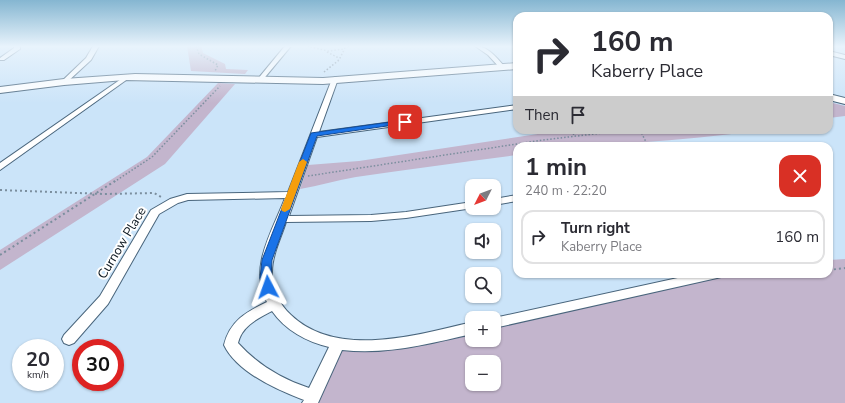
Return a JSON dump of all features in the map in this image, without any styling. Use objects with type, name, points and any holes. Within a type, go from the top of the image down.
[{"type":"street","points":[[64,82],[83,65]]},
{"type":"street","points":[[261,79],[273,65]]},
{"type":"street","points":[[0,90],[64,82],[126,78],[228,78],[323,81],[513,66]]},
{"type":"street","points":[[0,167],[126,78]]},
{"type":"street","points":[[261,79],[335,79]]},
{"type":"street","points":[[335,79],[267,260],[266,278],[270,296],[284,318],[298,329],[316,338],[338,343],[376,346],[404,343],[465,330]]},
{"type":"street","points":[[833,97],[845,99]]},
{"type":"street","points":[[314,134],[513,108]]},
{"type":"street","name":"Curnow Place","points":[[69,339],[104,300],[155,212],[168,204],[196,196],[291,194]]},
{"type":"street","points":[[501,201],[513,199]]},
{"type":"street","points":[[282,219],[378,217],[465,206]]},
{"type":"street","points":[[501,321],[699,278]]},
{"type":"street","points":[[275,304],[241,323],[232,335],[231,346],[244,361],[267,378],[297,391],[312,400],[338,343]]},
{"type":"path","points":[[0,255],[157,153],[232,74],[212,74],[218,65]]},
{"type":"path","points":[[322,78],[326,70],[332,65]]},
{"type":"path","points":[[536,142],[593,134]]},
{"type":"path","points":[[297,178],[513,145]]},
{"type":"path","points":[[0,190],[95,194],[154,193],[159,195],[168,204]]},
{"type":"path","points":[[833,270],[845,268]]},
{"type":"shaded area","points":[[190,65],[225,65],[226,69],[248,70],[245,74],[191,71]]},
{"type":"shaded area","points":[[218,83],[235,84],[165,164],[0,270],[0,250],[147,157]]},
{"type":"shaded area","points":[[833,103],[845,106],[845,116],[833,118]]},
{"type":"shaded area","points":[[538,134],[730,134],[699,138],[639,142],[513,142],[513,156],[356,177],[300,189],[308,165],[359,161]]},
{"type":"shaded area","points":[[845,259],[845,403],[310,403],[338,343],[350,345],[465,329],[465,347],[501,347],[501,321],[699,278],[833,278],[833,260]]},
{"type":"slow traffic","points":[[285,209],[303,162]]},
{"type":"route","points":[[268,287],[266,278],[267,260],[314,134],[405,122]]}]
